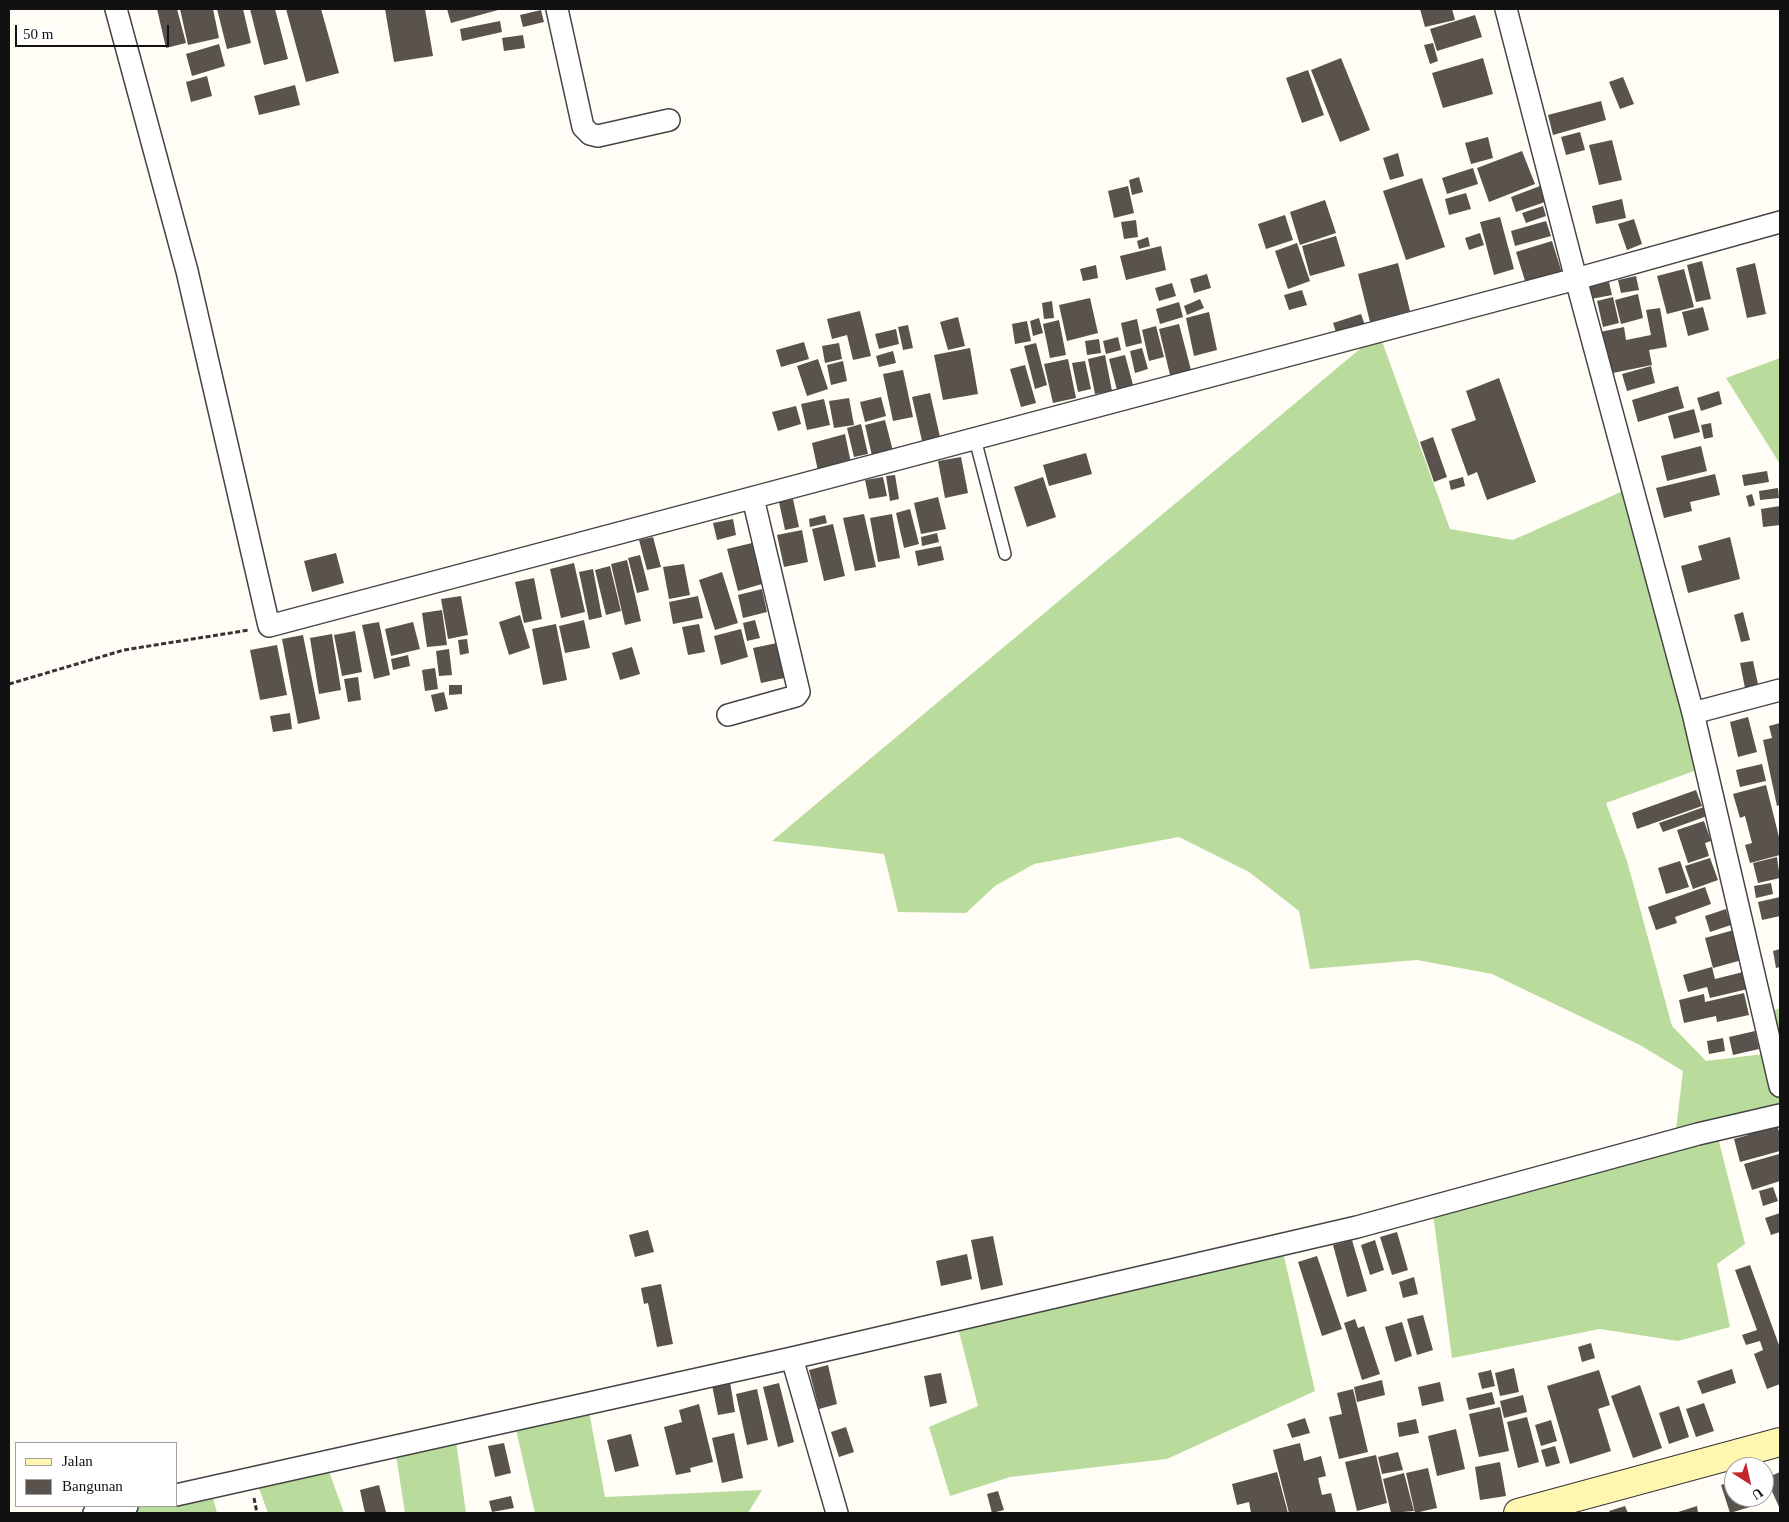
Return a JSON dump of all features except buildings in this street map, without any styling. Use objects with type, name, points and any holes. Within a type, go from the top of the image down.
[{"type":"street","points":[[116,9],[187,271],[269,626],[1576,280],[1780,222]]},
{"type":"street","points":[[557,9],[583,128],[590,134],[598,136],[669,120]]},
{"type":"street","points":[[1506,9],[1576,280],[1693,713],[1780,1086]]},
{"type":"street","points":[[728,715],[796,696],[799,692],[753,498]]},
{"type":"street","points":[[1693,713],[1780,690]]},
{"type":"street","points":[[178,1495],[792,1358],[1357,1227],[1698,1134],[1780,1115]]},
{"type":"street","points":[[792,1358],[837,1513]]},
{"type":"street","points":[[1518,1513],[1780,1442]]},
{"type":"street","points":[[94,1513],[122,1507]]},
{"type":"lane","points":[[975,439],[1005,554]]},
{"type":"path","points":[[9,684],[124,650],[269,626]]},
{"type":"green space","points":[[1379,333],[1450,529],[1513,540],[1632,487],[1705,767],[1606,803],[1627,861],[1672,1026],[1706,1061],[1772,1053],[1773,1011],[1780,1008],[1780,1110],[1716,1130],[1745,1244],[1717,1264],[1730,1327],[1678,1341],[1600,1329],[1452,1358],[1432,1206],[1675,1138],[1683,1071],[1640,1045],[1492,974],[1417,960],[1310,969],[1299,911],[1249,872],[1179,837],[1034,864],[995,886],[966,913],[898,912],[884,854],[772,841]]},
{"type":"green space","points":[[1780,358],[1780,464],[1726,378]]},
{"type":"green space","points":[[1281,1243],[1315,1391],[1167,1459],[1010,1477],[950,1496],[929,1427],[978,1406],[956,1320]]},
{"type":"green space","points":[[588,1406],[605,1497],[762,1490],[748,1513],[535,1513],[514,1421]]},
{"type":"green space","points":[[455,1434],[466,1513],[405,1513],[395,1449]]},
{"type":"green space","points":[[326,1463],[344,1513],[268,1513],[256,1480]]},
{"type":"green space","points":[[211,1490],[217,1513],[110,1513],[138,1507],[178,1507],[178,1498]]}]
